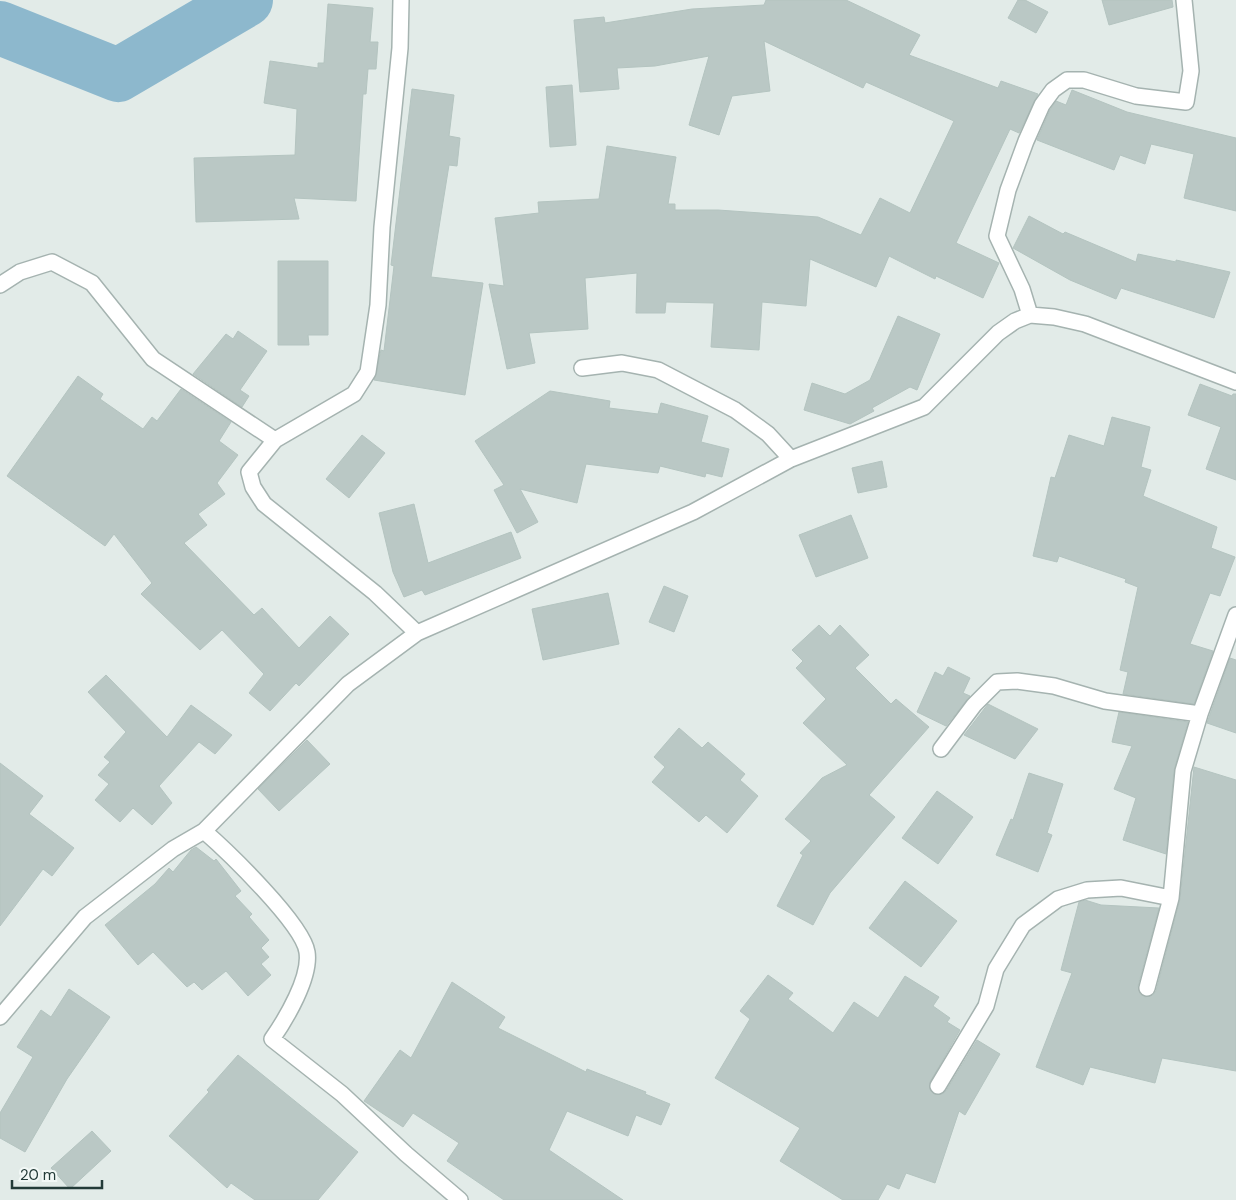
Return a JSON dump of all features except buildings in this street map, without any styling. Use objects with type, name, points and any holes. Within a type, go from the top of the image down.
[{"type":"street","points":[[401,0],[400,48],[382,227],[378,305],[368,372],[354,394],[275,440],[249,472],[253,487],[264,504],[375,593],[418,633]]},
{"type":"street","points":[[1030,315],[1022,289],[997,236],[1008,190],[1042,106],[1053,90],[1066,80],[1084,80],[1136,96],[1186,102],[1191,72],[1184,0]]},
{"type":"street","points":[[0,284],[20,272],[52,262],[92,283],[153,359],[275,440]]},
{"type":"street","points":[[0,1017],[85,917],[172,849],[204,831],[348,684],[418,633],[694,512],[791,459],[924,406],[998,334],[1015,321],[1030,315],[1054,317],[1085,324],[1236,382]]},
{"type":"street","points":[[582,368],[622,363],[658,370],[735,410],[768,434],[791,459]]},
{"type":"street","points":[[1147,988],[1171,898],[1183,771],[1200,714],[1236,615]]},
{"type":"street","points":[[941,749],[974,705],[997,682],[1017,681],[1054,686],[1105,701],[1200,714]]},
{"type":"street","points":[[204,831],[229,853],[284,913],[301,937],[307,951],[306,968],[290,1014],[272,1039],[342,1094],[406,1154],[460,1200]]},
{"type":"street","points":[[938,1086],[986,1006],[996,969],[1023,925],[1058,899],[1087,890],[1121,888],[1171,898]]},
{"type":"waterway","points":[[0,28],[118,75],[246,0]]}]
